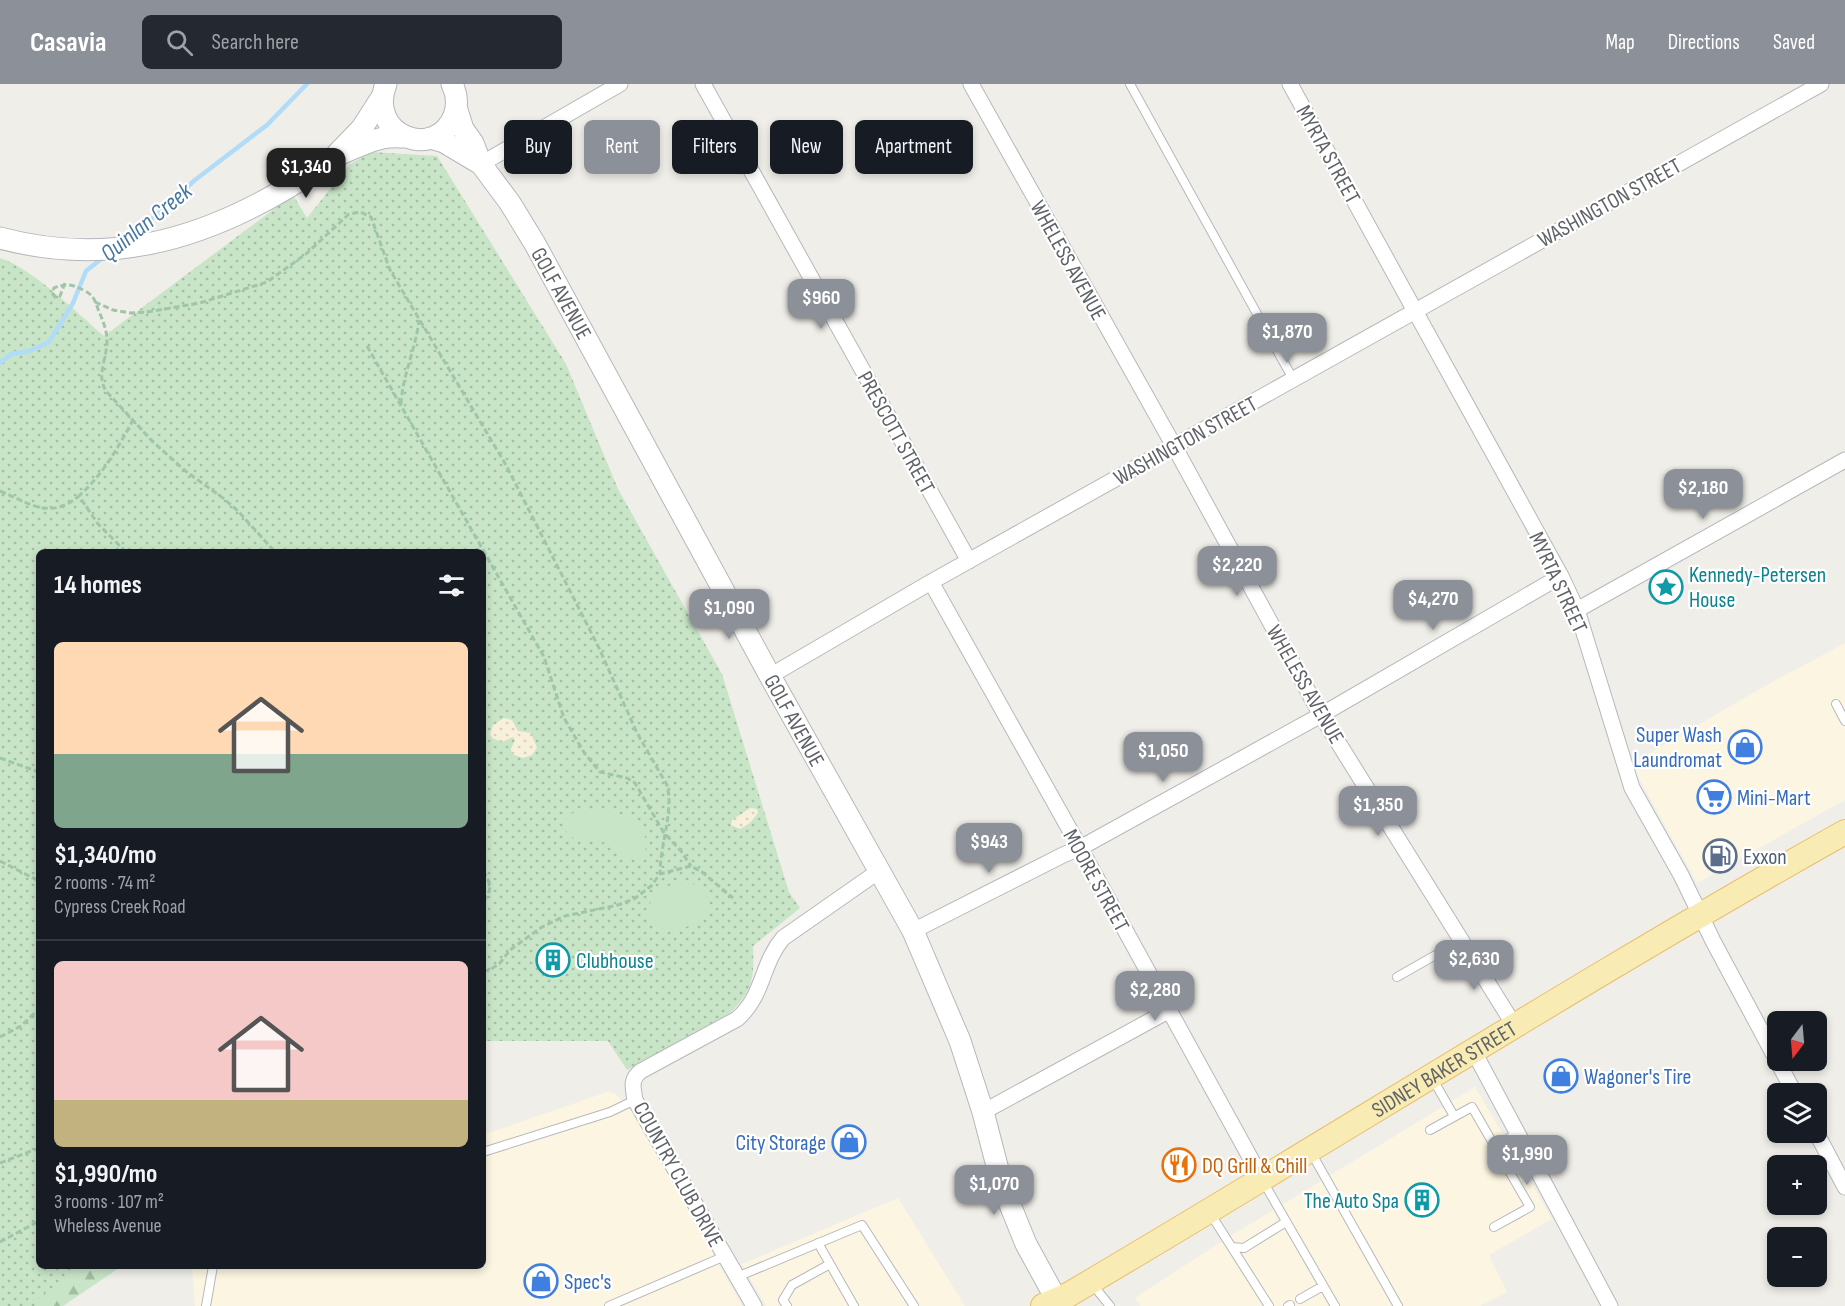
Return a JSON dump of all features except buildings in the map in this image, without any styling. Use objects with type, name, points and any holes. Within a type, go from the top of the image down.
[{"type":"main road","name":"GOLF AVENUE","points":[[452,84],[456,106],[464,129],[473,143],[481,164],[510,203],[535,244],[770,676],[913,931],[960,1041],[983,1112],[1002,1185],[1053,1304]]},
{"type":"main road","points":[[384,91],[386,119],[396,132],[406,137]]},
{"type":"main road","points":[[0,238],[60,248],[96,250],[137,247],[180,237],[225,222],[289,187],[335,156],[362,128],[384,91]]},
{"type":"main road","points":[[335,156],[384,138],[430,138],[446,128],[453,118],[456,106]]},
{"type":"main road","name":"GOLF AVENUE","points":[[430,138],[444,142],[481,164]]},
{"type":"main road","name":"SIDNEY BAKER STREET","points":[[1053,1304],[1514,1025],[1845,832]]},
{"type":"street","points":[[481,164],[620,84]]},
{"type":"street","name":"PRESCOTT STREET","points":[[702,84],[969,561]]},
{"type":"street","name":"WHELESS AVENUE","points":[[971,84],[1174,446],[1321,715],[1514,1025]]},
{"type":"street","name":"MYRTA STREET","points":[[1290,84],[1561,576],[1577,610],[1632,788],[1681,875],[1789,1083]]},
{"type":"street","name":"WASHINGTON STREET","points":[[770,676],[931,582],[1821,84]]},
{"type":"street","points":[[1577,610],[1845,460]]},
{"type":"street","points":[[913,931],[1080,848],[1321,715],[1561,576]]},
{"type":"street","name":"MOORE STREET","points":[[931,582],[1262,1179]]},
{"type":"street","name":"COUNTRY CLUB DRIVE","points":[[754,1306],[635,1101],[632,1082],[635,1076],[737,1019],[748,1010],[774,948],[783,938],[879,871]]},
{"type":"street","points":[[983,1112],[1168,1011]]},
{"type":"street","points":[[1473,1050],[1610,1306]]},
{"type":"street","points":[[1822,1143],[1845,1187]]},
{"type":"lane","points":[[1130,84],[1293,380]]},
{"type":"lane","points":[[1836,704],[1845,721]]},
{"type":"lane","points":[[1397,977],[1462,940]]},
{"type":"lane","points":[[1430,1076],[1454,1116]]},
{"type":"lane","points":[[486,1151],[610,1112],[635,1101]]},
{"type":"lane","points":[[1430,1130],[1472,1107],[1530,1207],[1494,1227]]},
{"type":"lane","points":[[1495,1146],[1518,1133]]},
{"type":"lane","points":[[1310,1150],[1398,1306]]},
{"type":"lane","points":[[1262,1179],[1335,1306]]},
{"type":"lane","points":[[1209,1211],[1269,1306]]},
{"type":"lane","points":[[1232,1247],[1244,1248],[1286,1222]]},
{"type":"lane","points":[[737,1277],[862,1225],[914,1306]]},
{"type":"lane","points":[[818,1243],[854,1306]]},
{"type":"lane","points":[[609,1306],[725,1256]]},
{"type":"lane","points":[[787,1306],[783,1300],[792,1285],[830,1264]]},
{"type":"lane","points":[[207,1306],[213,1269]]},
{"type":"lane","points":[[1090,1281],[1110,1306]]},
{"type":"lane","points":[[1300,1299],[1323,1286]]},
{"type":"path","points":[[95,302],[113,310],[130,313],[200,303],[267,282],[306,254],[349,214],[360,212],[371,217],[390,270],[506,465],[598,648],[637,733],[667,785],[669,794],[660,874],[651,886],[634,899],[618,905],[566,916],[542,927],[510,950],[501,963],[486,971]]},
{"type":"path","points":[[65,283],[60,296],[55,297],[52,293],[54,288],[65,283],[87,292],[93,296],[106,330],[107,342],[101,374],[102,384],[106,391],[153,442],[188,473],[223,498],[272,549]]},
{"type":"path","points":[[401,406],[401,393],[409,369],[420,318]]},
{"type":"path","points":[[367,346],[482,549]]},
{"type":"path","points":[[0,491],[40,509],[61,507],[79,496],[96,480],[133,420]]},
{"type":"path","points":[[79,496],[98,524],[123,549]]},
{"type":"path","points":[[486,555],[544,657],[564,718],[585,754],[600,772],[627,778],[635,783],[664,833],[691,866],[702,872],[733,898]]},
{"type":"path","points":[[0,758],[36,771]]},
{"type":"path","points":[[0,861],[36,879]]},
{"type":"path","points":[[660,874],[691,866]]},
{"type":"path","points":[[486,877],[491,885],[486,898]]},
{"type":"path","points":[[0,1037],[21,1026],[36,1011]]},
{"type":"path","points":[[0,1163],[36,1149]]},
{"type":"path","points":[[0,1242],[36,1223]]},
{"type":"shaded area","points":[[1845,643],[1845,800],[1697,883],[1631,764],[1765,686]]},
{"type":"shaded area","points":[[1475,1087],[1552,1219],[1489,1255],[1507,1292],[1480,1306],[1140,1306],[1135,1298],[1219,1243]]},
{"type":"shaded area","points":[[607,1092],[614,1093],[637,1116],[742,1306],[195,1306],[192,1269],[486,1269],[486,1134]]},
{"type":"shaded area","points":[[898,1198],[965,1306],[766,1306],[742,1264]]},
{"type":"green space","points":[[372,152],[437,156],[566,364],[618,489],[722,674],[789,892],[800,908],[753,946],[751,982],[744,997],[730,1013],[627,1070],[608,1041],[486,1041],[486,549],[36,549],[36,1269],[110,1269],[58,1306],[0,1306],[0,258],[13,263],[40,281],[104,336],[293,195],[307,218],[350,164]]},
{"type":"green space","points":[[594,810],[619,813],[636,824],[646,840],[642,855],[630,858],[606,843],[577,839],[567,833],[566,818],[576,811]]},
{"type":"green space","points":[[684,880],[703,889],[709,903],[706,915],[687,927],[671,929],[658,926],[650,916],[653,897],[662,890]]},
{"type":"green space","points":[[76,1269],[118,1269],[63,1306],[36,1306],[35,1301]]},
{"type":"sand","points":[[504,718],[512,720],[518,731],[531,733],[537,748],[532,755],[523,758],[512,754],[511,749],[515,740],[513,737],[502,742],[492,738],[490,734],[493,725]]},
{"type":"sand","points":[[750,808],[757,809],[758,813],[750,823],[740,829],[731,825],[732,820]]},
{"type":"waterway","name":"Quinlan Creek","points":[[128,238],[195,180],[267,125],[307,84]]},
{"type":"waterway","name":"Quinlan Creek","points":[[0,363],[11,354],[30,351],[49,342],[73,303],[86,271],[105,256]]},
{"type":"place","name":"Kennedy-Petersen House","points":[[1666,587]]},
{"type":"place","name":"Super Wash Laundromat","points":[[1745,747]]},
{"type":"place","name":"Mini-Mart","points":[[1714,797]]},
{"type":"place","name":"Exxon","points":[[1720,856]]},
{"type":"place","name":"Clubhouse","points":[[553,960]]},
{"type":"place","name":"Wagoner's Tire","points":[[1561,1076]]},
{"type":"place","name":"City Storage","points":[[849,1142]]},
{"type":"place","name":"DQ Grill & Chill","points":[[1179,1165]]},
{"type":"place","name":"The Auto Spa","points":[[1422,1200]]},
{"type":"place","name":"Spec's","points":[[541,1281]]}]
